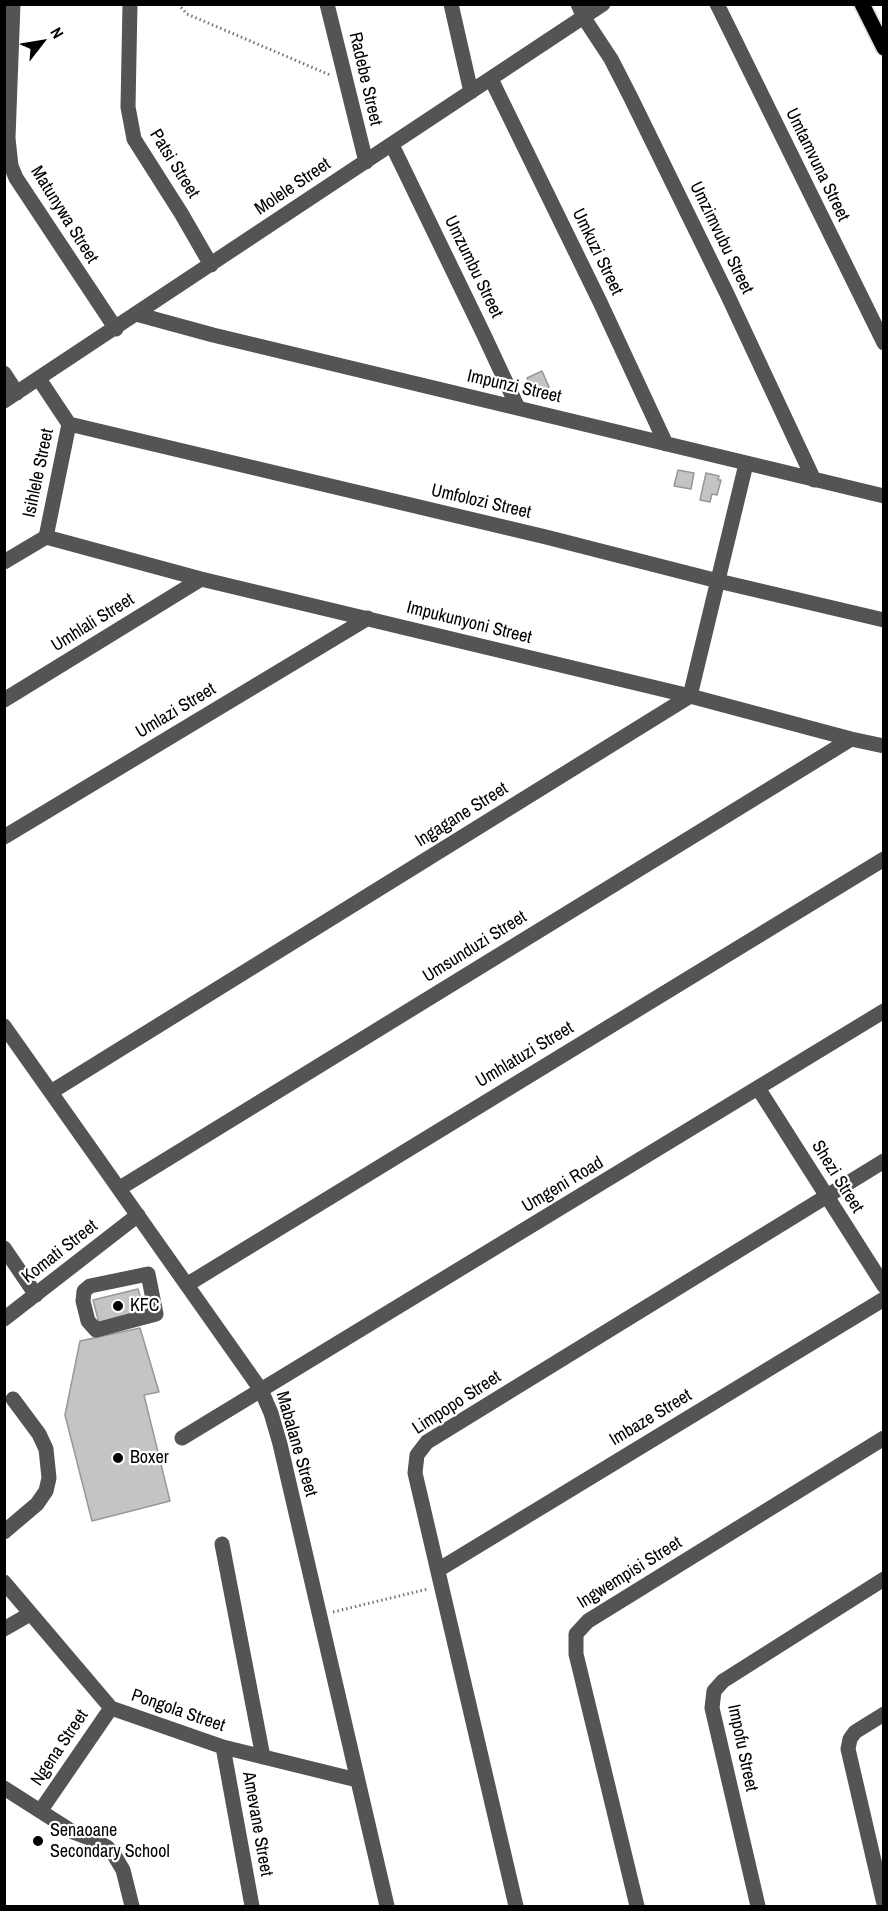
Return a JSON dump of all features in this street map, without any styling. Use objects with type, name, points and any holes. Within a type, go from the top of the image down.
[{"type":"main road","points":[[862,4],[884,48]]},
{"type":"street","name":"Matunywa Street","points":[[13,4],[8,138],[11,166],[16,178],[116,329]]},
{"type":"street","name":"Patsi Street","points":[[130,4],[128,107],[134,139],[211,265]]},
{"type":"street","name":"Radebe Street","points":[[327,4],[366,162]]},
{"type":"street","points":[[451,4],[471,92]]},
{"type":"street","name":"Molele Street","points":[[11,397],[491,79],[581,11],[603,4]]},
{"type":"street","name":"Umtamvuna Street","points":[[717,4],[884,343]]},
{"type":"street","name":"Umzimvubu Street","points":[[581,11],[611,59],[635,106],[750,342],[814,480]]},
{"type":"street","name":"Umkuzi Street","points":[[491,79],[600,302],[666,444]]},
{"type":"street","name":"Umzumbu Street","points":[[392,145],[518,408]]},
{"type":"street","name":"Impunzi Street","points":[[136,314],[213,335],[884,496]]},
{"type":"street","points":[[4,373],[11,397]]},
{"type":"street","name":"Isihlele Street","points":[[4,562],[46,537],[69,424],[39,379]]},
{"type":"street","name":"Umfolozi Street","points":[[69,424],[884,620]]},
{"type":"street","points":[[690,696],[746,464]]},
{"type":"street","name":"Impukunyoni Street","points":[[46,537],[201,579],[690,696],[884,746]]},
{"type":"street","name":"Umhlali Street","points":[[4,700],[201,579]]},
{"type":"street","name":"Umlazi Street","points":[[4,837],[369,618]]},
{"type":"street","name":"Ingagane Street","points":[[51,1092],[690,696]]},
{"type":"street","name":"Umsunduzi Street","points":[[120,1188],[850,739]]},
{"type":"street","name":"Umhlatuzi Street","points":[[188,1284],[884,859]]},
{"type":"street","name":"Umgeni Road","points":[[182,1438],[884,1011]]},
{"type":"street","name":"Mabalane Street","points":[[4,1026],[261,1390],[280,1444],[387,1906]]},
{"type":"street","name":"Shezi Street","points":[[758,1088],[884,1286]]},
{"type":"street","name":"Limpopo Street","points":[[516,1906],[415,1468],[417,1455],[424,1445],[884,1161]]},
{"type":"street","name":"Komati Street","points":[[4,1319],[138,1215]]},
{"type":"street","points":[[4,1248],[36,1295]]},
{"type":"street","points":[[148,1274],[156,1314],[96,1330],[88,1321],[83,1301],[84,1291],[90,1286],[148,1274]]},
{"type":"street","name":"Imbaze Street","points":[[438,1570],[884,1299]]},
{"type":"street","points":[[4,1532],[37,1503],[46,1491],[49,1478],[46,1449],[39,1434],[13,1399]]},
{"type":"street","name":"Ingwempisi Street","points":[[637,1906],[576,1654],[576,1634],[588,1621],[884,1438]]},
{"type":"street","points":[[222,1545],[263,1757]]},
{"type":"street","name":"Impofu Street","points":[[758,1906],[712,1708],[712,1696],[723,1681],[884,1579]]},
{"type":"street","name":"Pongola Street","points":[[4,1582],[111,1708],[223,1747],[357,1780]]},
{"type":"street","points":[[4,1629],[30,1614]]},
{"type":"street","name":"Ngena Street","points":[[41,1810],[111,1708]]},
{"type":"street","points":[[884,1714],[855,1732],[850,1739],[848,1749],[884,1904]]},
{"type":"street","name":"Amevane Street","points":[[223,1747],[252,1906]]},
{"type":"street","points":[[4,1788],[73,1832],[107,1847],[123,1869],[132,1906]]},
{"type":"path","points":[[178,4],[187,14],[345,82]]},
{"type":"path","points":[[319,1615],[442,1586]]},
{"type":"building","points":[[542,371],[549,387],[535,394],[527,378]]},
{"type":"building","points":[[678,470],[694,473],[691,489],[674,486]]},
{"type":"building","points":[[706,473],[719,476],[718,480],[721,480],[717,495],[712,494],[710,502],[700,500]]},
{"type":"building","name":"KFC","points":[[138,1289],[144,1312],[99,1323],[93,1300]]},
{"type":"building","name":"Boxer","points":[[140,1328],[159,1392],[144,1395],[170,1501],[92,1521],[65,1415],[80,1341]]},
{"type":"place","name":"KFC","points":[[118,1306]]},
{"type":"place","name":"Boxer","points":[[118,1458]]},
{"type":"place","name":"Senaoane Secondary School","points":[[38,1841]]}]
